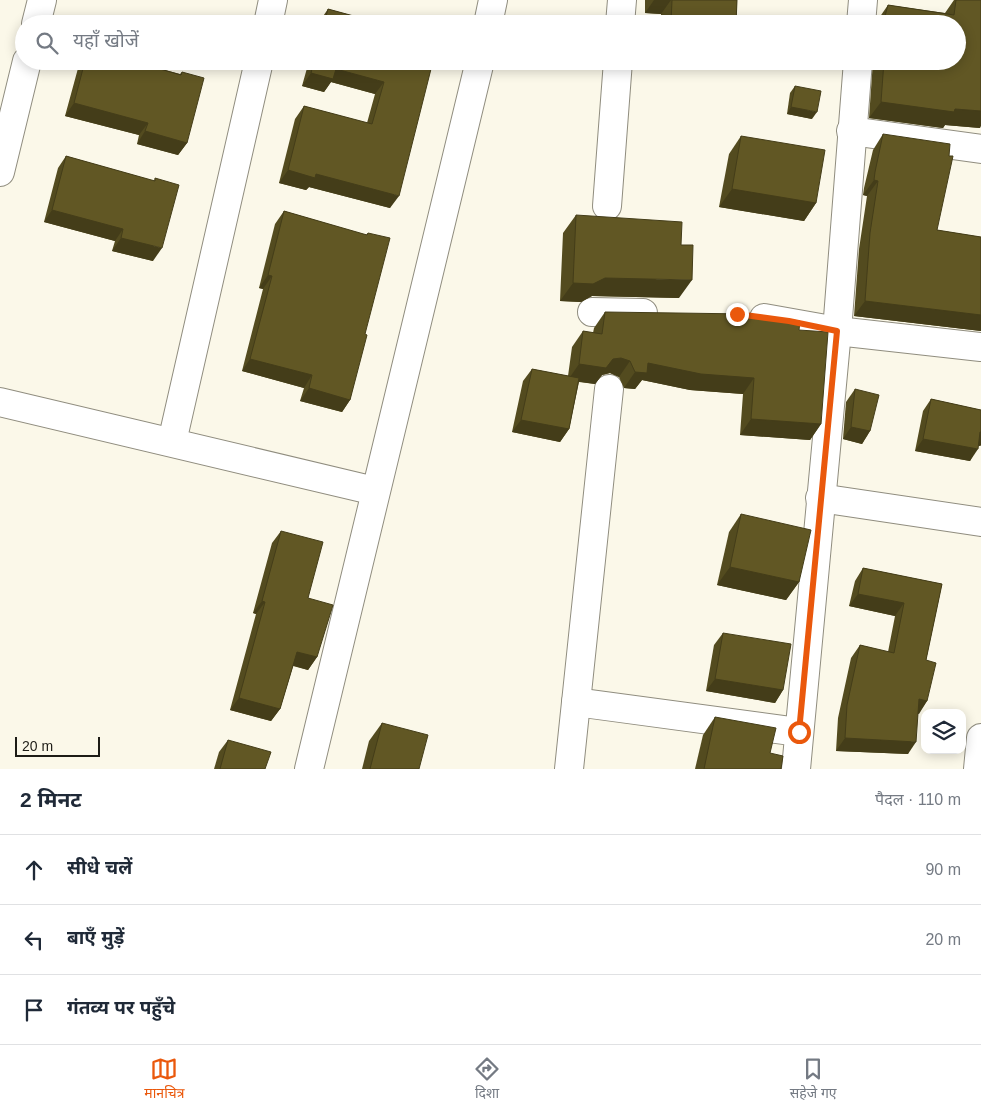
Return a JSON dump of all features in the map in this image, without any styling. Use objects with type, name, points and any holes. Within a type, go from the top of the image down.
[{"type":"street","points":[[38,15],[42,0]]},
{"type":"street","points":[[270,15],[273,0]]},
{"type":"street","points":[[490,15],[493,0]]},
{"type":"street","points":[[621,15],[622,0]]},
{"type":"street","points":[[862,15],[863,0]]},
{"type":"street","points":[[0,172],[25,70]]},
{"type":"street","points":[[172,442],[258,70]]},
{"type":"street","points":[[309,769],[478,70]]},
{"type":"street","points":[[607,206],[617,70]]},
{"type":"street","points":[[796,769],[837,331],[857,70]]},
{"type":"street","points":[[851,131],[981,149]]},
{"type":"street","points":[[592,312],[670,313]]},
{"type":"street","points":[[737,314],[789,321],[837,331],[981,348]]},
{"type":"street","points":[[569,769],[609,390]]},
{"type":"street","points":[[0,402],[375,491]]},
{"type":"street","points":[[820,498],[981,522]]},
{"type":"street","points":[[576,702],[799,732]]},
{"type":"street","points":[[978,769],[981,738]]},
{"type":"building","points":[[672,0],[737,0],[736,15],[671,15]]},
{"type":"building","points":[[956,0],[981,0],[981,111],[955,109],[954,112],[881,102],[883,70],[966,70],[966,15],[954,15]]},
{"type":"building","points":[[888,5],[954,15],[885,15]]},
{"type":"building","points":[[328,9],[350,15],[326,15]]},
{"type":"building","points":[[83,70],[164,70],[181,75],[182,72],[204,78],[187,143],[145,131],[148,123],[74,103]]},
{"type":"building","points":[[312,70],[336,70],[333,79],[311,73]]},
{"type":"building","points":[[340,70],[431,70],[399,196],[316,174],[315,178],[288,170],[304,106],[372,124],[384,82]]},
{"type":"building","points":[[795,86],[821,91],[817,112],[791,107]]},
{"type":"building","points":[[883,134],[950,144],[949,156],[953,156],[937,230],[981,237],[981,315],[865,301],[870,233],[878,181],[874,180]]},
{"type":"building","points":[[741,136],[825,150],[816,203],[732,189]]},
{"type":"building","points":[[66,156],[155,181],[155,178],[179,185],[162,248],[121,238],[123,229],[52,210]]},
{"type":"building","points":[[284,211],[367,235],[368,233],[390,238],[350,400],[309,388],[312,375],[250,359],[272,276],[268,275]]},
{"type":"building","points":[[576,215],[682,222],[681,245],[693,245],[692,280],[605,278],[593,284],[573,283]]},
{"type":"building","points":[[605,312],[747,314],[800,321],[799,330],[828,332],[821,424],[751,419],[754,378],[701,374],[648,363],[647,373],[635,372],[630,361],[621,358],[613,359],[606,368],[579,364],[583,331],[602,334]]},
{"type":"building","points":[[532,369],[579,378],[569,429],[521,420]]},
{"type":"building","points":[[855,389],[879,395],[870,431],[851,427]]},
{"type":"building","points":[[931,399],[981,410],[981,432],[978,449],[923,439]]},
{"type":"building","points":[[741,514],[811,530],[799,582],[730,567]]},
{"type":"building","points":[[281,531],[323,542],[308,598],[333,605],[317,657],[297,652],[280,709],[239,698],[265,602],[262,601]]},
{"type":"building","points":[[863,568],[942,584],[926,660],[936,663],[927,701],[919,699],[916,742],[845,738],[847,705],[860,645],[894,653],[904,603],[858,594]]},
{"type":"building","points":[[723,633],[791,644],[783,690],[715,679]]},
{"type":"building","points":[[715,717],[776,728],[770,753],[783,756],[781,769],[704,769]]},
{"type":"building","points":[[382,723],[428,735],[419,769],[370,769]]},
{"type":"building","points":[[228,740],[271,752],[265,769],[220,769]]},
{"type":"route","points":[[737,314],[789,321],[837,331],[799,732]]}]
